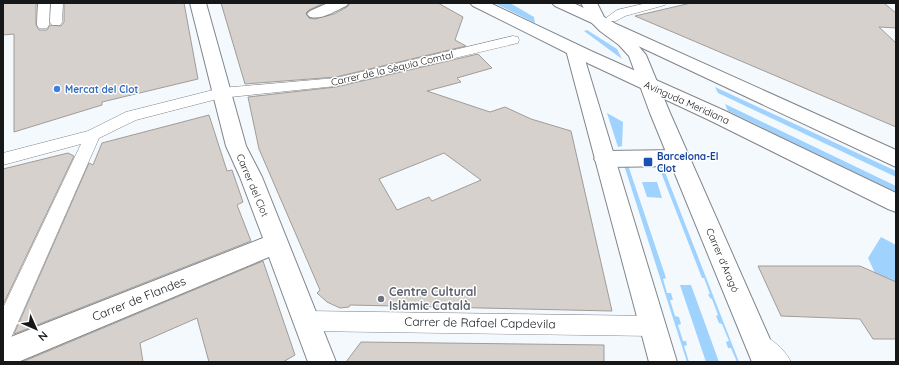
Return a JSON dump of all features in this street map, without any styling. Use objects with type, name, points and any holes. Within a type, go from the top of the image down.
[{"type":"street","points":[[44,3],[44,25]]},
{"type":"street","points":[[56,22],[57,3]]},
{"type":"street","name":"Carrer del Clot","points":[[198,3],[236,146],[251,177],[322,362]]},
{"type":"street","points":[[315,14],[341,3]]},
{"type":"street","name":"Avinguda Meridiana","points":[[478,3],[648,85],[716,115],[896,203]]},
{"type":"street","points":[[560,3],[605,19],[610,27],[896,159]]},
{"type":"street","name":"Carrer d'Aragó","points":[[590,3],[605,19],[606,28],[625,42],[637,55],[648,85],[766,362]]},
{"type":"street","points":[[605,19],[621,13],[661,3]]},
{"type":"street","name":"Carrer de la Sèquia Comtal","points":[[3,159],[90,141],[132,116],[221,93],[336,82],[513,40]]},
{"type":"street","points":[[574,50],[663,362]]},
{"type":"street","points":[[3,331],[90,141]]},
{"type":"street","points":[[605,159],[680,158]]},
{"type":"street","name":"Carrer de Flandes","points":[[3,354],[276,243]]},
{"type":"street","name":"Carrer de Rafael Capdevila","points":[[307,321],[653,326]]},
{"type":"lane","points":[[752,330],[784,362]]},
{"type":"shaded area","points":[[494,3],[510,3],[534,17],[535,23]]},
{"type":"shaded area","points":[[587,30],[617,49],[622,59],[584,31]]},
{"type":"shaded area","points":[[715,87],[896,171],[896,177],[718,93]]},
{"type":"shaded area","points":[[725,104],[896,186],[896,192],[728,111]]},
{"type":"shaded area","points":[[607,113],[623,122],[622,146],[618,147]]},
{"type":"shaded area","points":[[623,162],[627,162],[666,278],[663,279],[667,293],[671,293],[673,300],[670,300],[675,316],[679,317],[681,324],[678,325],[683,341],[686,341],[687,345],[684,346],[689,362],[687,362]]},
{"type":"shaded area","points":[[657,162],[661,162],[739,362],[737,362],[731,348],[728,348],[726,342],[729,341],[722,324],[719,323],[716,316],[718,315],[712,299],[708,294],[710,294],[704,278],[702,278]]},
{"type":"shaded area","points":[[642,182],[657,182],[662,198],[647,197]]},
{"type":"shaded area","points":[[881,237],[896,245],[896,282],[875,273],[868,258]]},
{"type":"shaded area","points":[[680,285],[691,285],[719,362],[706,362]]},
{"type":"building","points":[[3,3],[36,3],[36,25],[39,30],[47,30],[50,25],[61,26],[64,22],[64,3],[184,3],[198,79],[102,102],[102,105],[14,132],[14,34],[3,35]]},
{"type":"building","points":[[221,3],[324,3],[306,13],[309,18],[315,19],[334,14],[347,7],[350,3],[438,3],[463,17],[455,40],[466,46],[336,77],[245,84]]},
{"type":"building","points":[[691,3],[884,3],[896,13],[896,28],[879,27],[896,43],[896,127],[635,16]]},
{"type":"building","points":[[478,54],[492,68],[457,78],[461,82],[427,91],[490,112],[505,107],[531,119],[571,131],[612,311],[350,305],[349,307],[340,308],[327,302],[317,293],[320,290],[259,149],[248,97],[336,87]],"holes":[[[444,153],[481,180],[432,201],[429,197],[397,210],[379,179]]]},
{"type":"building","points":[[209,115],[227,171],[232,170],[243,202],[237,205],[251,241],[14,334],[89,163],[93,165],[102,143]]},
{"type":"building","points":[[68,153],[74,156],[3,305],[3,169]]},
{"type":"building","points":[[263,261],[295,355],[283,362],[209,362],[197,318],[140,343],[143,362],[22,362]]},
{"type":"building","points":[[758,266],[860,266],[896,282],[896,339],[873,339],[860,319],[781,316]]},
{"type":"building","points":[[361,342],[604,345],[604,362],[346,362]]},
{"type":"place","name":"Mercat del Clot","points":[[57,89]]},
{"type":"place","name":"Barcelona-El Clot","points":[[648,162]]},
{"type":"place","name":"Centre Cultural Islàmic Català","points":[[381,299]]}]
